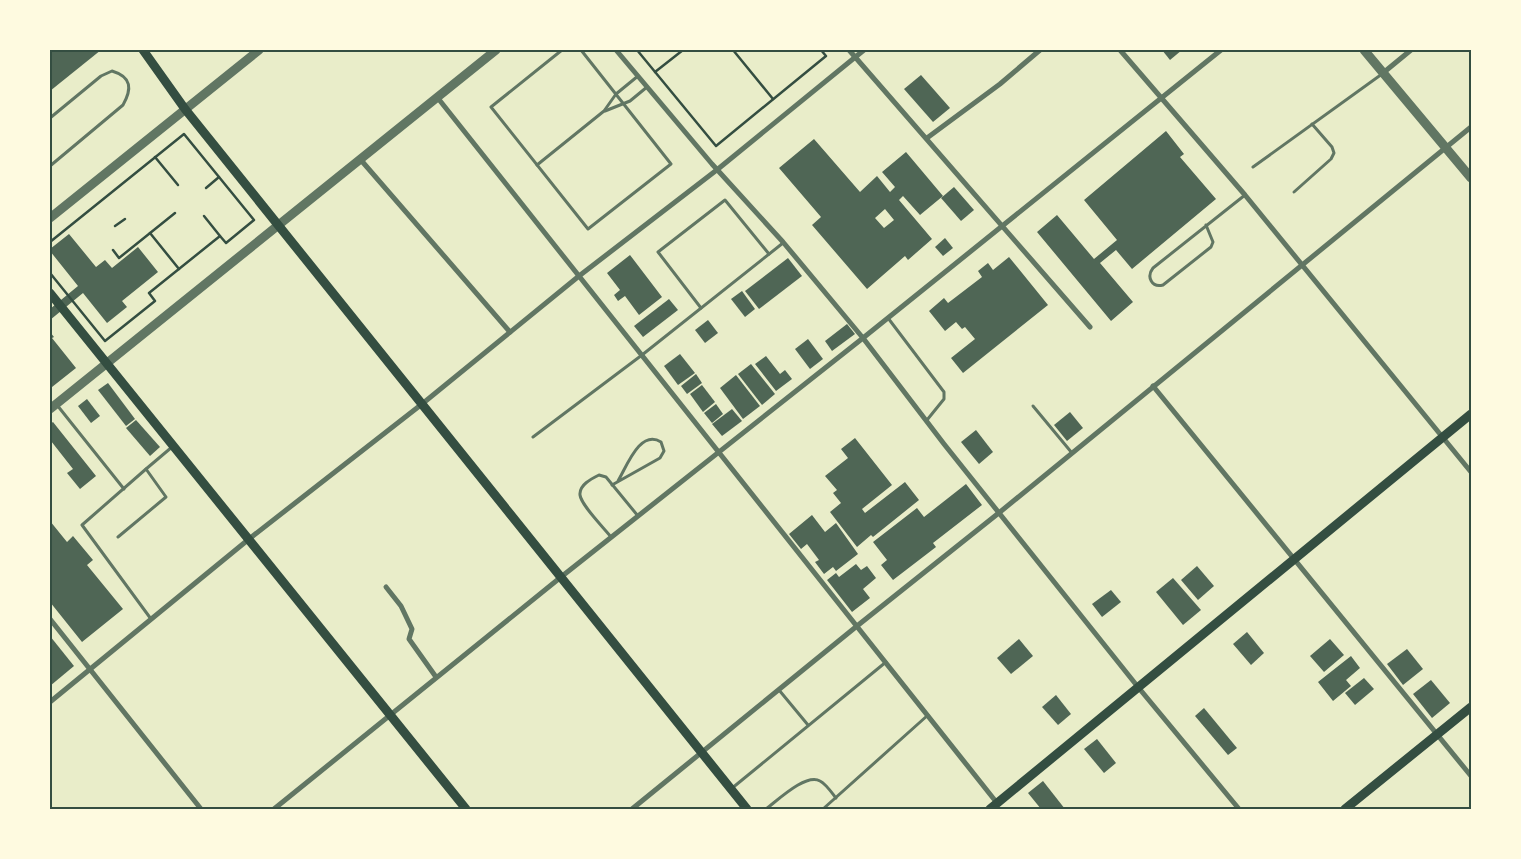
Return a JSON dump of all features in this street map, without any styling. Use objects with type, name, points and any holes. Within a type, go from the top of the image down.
[{"type":"main road","points":[[143,50],[185,109],[746,809]]},
{"type":"main road","points":[[50,292],[466,809]]},
{"type":"main road","points":[[990,809],[1000,806],[1138,687],[1471,414]]},
{"type":"main road","points":[[1345,809],[1471,707]]},
{"type":"street","points":[[50,218],[259,50]]},
{"type":"street","points":[[53,407],[496,50]]},
{"type":"street","points":[[616,50],[718,169],[784,242],[863,338],[926,421],[1138,687],[1239,809]]},
{"type":"street","points":[[849,50],[1090,327]]},
{"type":"street","points":[[50,702],[249,539],[422,404],[579,276],[718,169],[864,50]]},
{"type":"street","points":[[927,138],[1000,84],[1040,50]]},
{"type":"street","points":[[1120,50],[1245,195],[1471,472]]},
{"type":"street","points":[[274,809],[560,577],[863,338],[1221,50]]},
{"type":"street","points":[[1364,50],[1471,178]]},
{"type":"street","points":[[1383,73],[1411,50]]},
{"type":"street","points":[[437,97],[1000,806]]},
{"type":"street","points":[[632,809],[1303,266],[1471,127]]},
{"type":"street","points":[[360,159],[510,332]]},
{"type":"street","points":[[1153,386],[1471,776]]},
{"type":"street","points":[[386,586],[401,606],[412,629],[409,640],[436,677]]},
{"type":"street","points":[[50,619],[201,809]]},
{"type":"lane","points":[[562,50],[491,107],[588,229],[671,164],[581,50]]},
{"type":"lane","points":[[50,118],[101,76],[112,71],[122,74],[128,83],[129,94],[123,105],[50,166]]},
{"type":"lane","points":[[1253,167],[1383,73]]},
{"type":"lane","points":[[537,165],[604,111],[616,94],[638,76]]},
{"type":"lane","points":[[604,111],[623,104],[647,87]]},
{"type":"lane","points":[[1294,192],[1331,159],[1334,153],[1332,147],[1312,124]]},
{"type":"lane","points":[[1206,225],[1213,242],[1211,247],[1163,285],[1154,285],[1149,278],[1152,268],[1206,225],[1245,195]]},
{"type":"lane","points":[[702,308],[658,252],[725,200],[769,254]]},
{"type":"lane","points":[[533,437],[642,355],[784,242]]},
{"type":"lane","points":[[888,318],[944,392],[944,399],[926,421]]},
{"type":"lane","points":[[1033,406],[1072,453]]},
{"type":"lane","points":[[53,407],[124,489]]},
{"type":"lane","points":[[612,485],[660,458],[664,451],[662,442],[655,438],[649,438],[638,446],[618,481]]},
{"type":"lane","points":[[151,619],[82,526],[174,446]]},
{"type":"lane","points":[[118,537],[166,497],[146,469]]},
{"type":"lane","points":[[611,537],[580,495],[588,481],[598,475],[606,477],[638,516]]},
{"type":"lane","points":[[730,789],[886,662]]},
{"type":"lane","points":[[778,690],[808,725]]},
{"type":"lane","points":[[823,809],[928,715]]},
{"type":"lane","points":[[766,809],[806,780],[814,779],[822,782],[836,798]]},
{"type":"path","points":[[637,50],[716,146],[826,56],[821,50]]},
{"type":"path","points":[[655,72],[682,50]]},
{"type":"path","points":[[733,50],[773,99]]},
{"type":"path","points":[[50,242],[184,134],[254,220],[226,243],[204,216]]},
{"type":"path","points":[[155,157],[178,185]]},
{"type":"path","points":[[206,188],[219,177]]},
{"type":"path","points":[[113,250],[120,258],[175,213]]},
{"type":"path","points":[[115,226],[125,219]]},
{"type":"path","points":[[150,233],[180,269]]},
{"type":"path","points":[[50,273],[105,342],[156,300],[150,293],[220,236]]},
{"type":"building","points":[[50,50],[101,50],[50,91]]},
{"type":"building","points":[[1162,50],[1182,50],[1170,60]]},
{"type":"building","points":[[921,75],[950,108],[933,122],[904,89]]},
{"type":"building","points":[[1166,131],[1184,154],[1180,157],[1216,199],[1132,269],[1116,250],[1100,263],[1133,302],[1111,321],[1037,232],[1057,215],[1094,259],[1117,240],[1084,200]]},
{"type":"building","points":[[814,139],[860,192],[877,176],[890,192],[895,187],[882,172],[906,152],[943,196],[920,215],[903,196],[899,200],[932,239],[908,260],[905,256],[867,289],[812,225],[821,217],[779,168]],"holes":[[[885,209],[894,220],[884,228],[875,218]]]},
{"type":"building","points":[[954,187],[974,210],[961,221],[941,198]]},
{"type":"building","points":[[69,234],[96,267],[105,260],[112,268],[138,247],[158,272],[122,301],[127,307],[107,323],[83,293],[50,320],[50,309],[78,286],[50,251]]},
{"type":"building","points":[[945,238],[953,248],[943,256],[935,247]]},
{"type":"building","points":[[630,255],[662,297],[639,315],[625,296],[618,301],[614,295],[620,290],[607,273]]},
{"type":"building","points":[[1009,257],[1048,305],[963,373],[951,358],[975,339],[965,327],[962,329],[956,322],[945,331],[929,311],[944,298],[948,303],[982,277],[978,271],[988,263],[993,270]]},
{"type":"building","points":[[788,258],[802,276],[759,309],[745,291]]},
{"type":"building","points":[[742,291],[755,309],[745,317],[731,299]]},
{"type":"building","points":[[669,299],[678,310],[643,337],[634,326]]},
{"type":"building","points":[[708,320],[718,333],[705,343],[695,330]]},
{"type":"building","points":[[847,324],[855,334],[832,351],[825,341]]},
{"type":"building","points":[[50,332],[54,337],[52,338],[76,368],[52,387],[50,385]]},
{"type":"building","points":[[808,339],[823,359],[810,369],[795,349]]},
{"type":"building","points":[[680,354],[695,373],[678,385],[664,366]]},
{"type":"building","points":[[766,356],[780,374],[785,370],[792,379],[776,391],[755,364]]},
{"type":"building","points":[[751,364],[775,394],[762,405],[738,374]]},
{"type":"building","points":[[696,374],[702,383],[687,394],[681,386]]},
{"type":"building","points":[[736,375],[760,406],[743,419],[720,388]]},
{"type":"building","points":[[108,383],[135,419],[126,426],[98,390]]},
{"type":"building","points":[[702,385],[715,402],[703,412],[690,394]]},
{"type":"building","points":[[87,399],[100,416],[91,423],[78,406]]},
{"type":"building","points":[[716,404],[723,414],[712,423],[704,413]]},
{"type":"building","points":[[732,409],[742,421],[722,436],[712,424]]},
{"type":"building","points":[[1070,412],[1083,428],[1067,441],[1054,425]]},
{"type":"building","points":[[136,420],[160,447],[150,456],[126,428]]},
{"type":"building","points":[[53,422],[96,476],[80,489],[67,473],[73,469],[50,442],[50,424]]},
{"type":"building","points":[[976,430],[993,452],[979,464],[961,442]]},
{"type":"building","points":[[855,438],[892,485],[862,509],[865,513],[905,482],[919,500],[873,537],[871,535],[857,547],[830,512],[841,503],[833,493],[837,490],[825,476],[848,458],[841,449]]},
{"type":"building","points":[[966,484],[982,505],[933,543],[936,547],[893,580],[881,565],[887,560],[873,542],[917,508],[924,517]]},
{"type":"building","points":[[812,515],[825,532],[836,523],[858,554],[836,571],[833,567],[824,574],[815,562],[819,560],[807,544],[801,549],[789,534]]},
{"type":"building","points":[[50,521],[67,542],[73,536],[93,560],[87,565],[123,609],[82,642],[50,602]]},
{"type":"building","points":[[856,564],[861,570],[867,566],[876,578],[863,589],[870,598],[852,612],[827,580],[836,573],[839,577]]},
{"type":"building","points":[[1197,566],[1214,586],[1198,600],[1181,580]]},
{"type":"building","points":[[1173,578],[1201,610],[1183,625],[1156,592]]},
{"type":"building","points":[[1111,590],[1121,602],[1102,617],[1092,604]]},
{"type":"building","points":[[1247,632],[1264,653],[1251,665],[1233,644]]},
{"type":"building","points":[[50,636],[74,666],[50,686]]},
{"type":"building","points":[[1019,639],[1033,656],[1011,674],[997,658]]},
{"type":"building","points":[[1330,639],[1344,655],[1324,672],[1310,656]]},
{"type":"building","points":[[1407,649],[1423,669],[1403,685],[1387,664]]},
{"type":"building","points":[[1351,656],[1360,668],[1346,680],[1351,686],[1333,701],[1318,682]]},
{"type":"building","points":[[1364,678],[1374,689],[1355,705],[1345,693]]},
{"type":"building","points":[[1431,680],[1450,703],[1432,718],[1413,694]]},
{"type":"building","points":[[1056,695],[1071,714],[1058,725],[1042,707]]},
{"type":"building","points":[[1204,708],[1237,748],[1228,755],[1195,716]]},
{"type":"building","points":[[1097,739],[1116,763],[1104,773],[1084,749]]},
{"type":"building","points":[[1043,781],[1065,809],[1041,809],[1028,793]]}]
